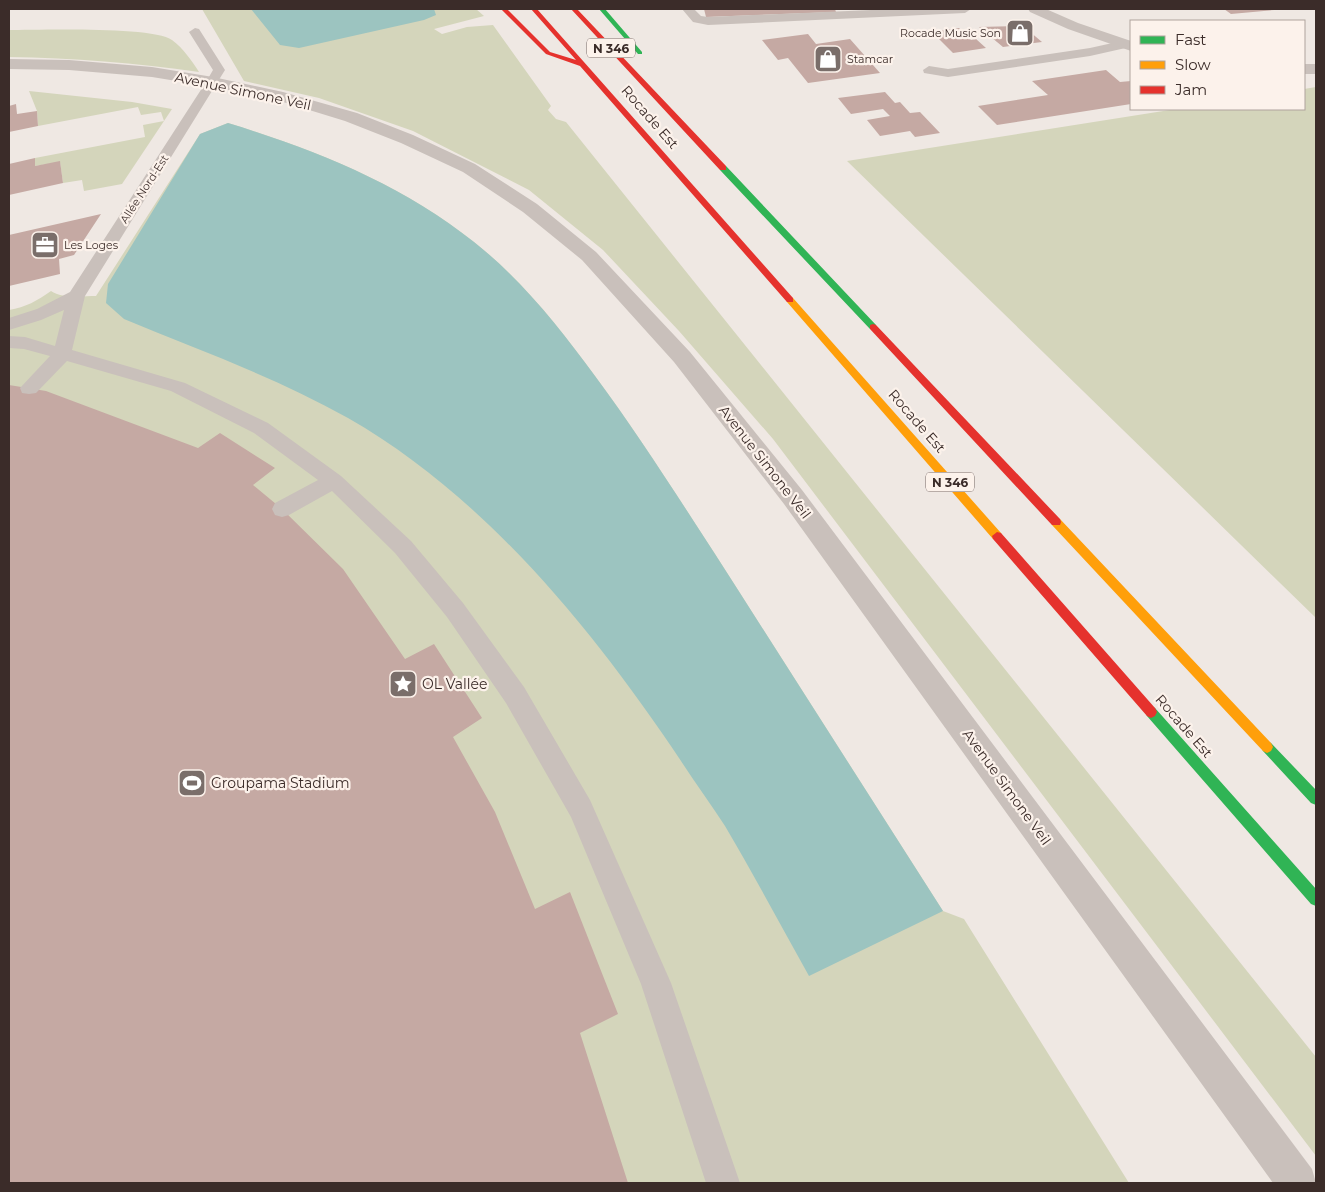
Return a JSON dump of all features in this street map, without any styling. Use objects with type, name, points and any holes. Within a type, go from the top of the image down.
[{"type":"highway","points":[[504,9],[548,53],[584,65]]},
{"type":"highway","name":"Rocade Est","points":[[534,9],[1316,899]]},
{"type":"highway","name":"Rocade Est","points":[[574,9],[1316,799]]},
{"type":"highway","points":[[602,9],[646,60]]},
{"type":"highway","points":[[648,87],[651,74]]},
{"type":"street","points":[[1036,9],[1073,26],[1128,45]]},
{"type":"street","name":"Avenue Simone Veil","points":[[9,64],[69,65],[143,71],[213,82],[283,97],[351,117],[407,139],[476,173],[530,208],[590,256],[682,357],[793,497],[1298,1183]]},
{"type":"lane","points":[[688,9],[701,21],[965,9]]},
{"type":"lane","points":[[194,32],[219,70],[213,82]]},
{"type":"lane","points":[[929,70],[948,73],[1128,45]]},
{"type":"lane","name":"Allée Nord-Est","points":[[76,296],[213,82]]},
{"type":"lane","points":[[9,324],[56,308],[76,296]]},
{"type":"lane","points":[[29,388],[62,354],[76,296]]},
{"type":"lane","points":[[9,342],[25,343],[178,387],[261,428],[334,481],[403,548],[455,610],[516,695],[582,809],[656,983],[723,1183]]},
{"type":"lane","points":[[282,509],[334,481]]},
{"type":"green space","points":[[202,9],[476,9],[484,16],[434,29],[442,34],[467,27],[493,25],[551,106],[548,110],[556,119],[566,122],[1316,1057],[1316,1156],[773,439],[679,331],[603,250],[529,190],[413,131],[319,98],[244,81]]},
{"type":"green space","points":[[68,29],[120,31],[161,36],[172,40],[180,47],[199,72],[57,58],[9,57],[9,30]]},
{"type":"green space","points":[[1316,87],[1316,618],[847,161],[1170,110],[1305,110],[1305,89]]},
{"type":"green space","points":[[29,91],[132,102],[172,109],[164,121],[161,112],[141,115],[138,107],[38,126],[37,111]]},
{"type":"green space","points":[[164,121],[122,184],[84,191],[82,180],[63,183],[60,162],[35,166],[35,158],[145,137],[143,125]]},
{"type":"green space","name":"OL Vallée","points":[[228,123],[325,157],[387,186],[417,203],[446,221],[492,257],[539,305],[595,376],[656,464],[943,911],[964,919],[1129,1183],[9,1183],[9,310],[31,303],[51,291],[67,296],[96,296],[200,134]]},
{"type":"water","points":[[251,9],[434,9],[436,15],[424,20],[299,48],[280,45]]},
{"type":"water","points":[[228,123],[325,157],[387,186],[446,221],[492,257],[524,288],[554,322],[642,442],[943,911],[809,976],[725,826],[647,712],[574,616],[534,570],[491,527],[446,487],[398,450],[348,418],[266,377],[124,319],[106,303],[108,284],[200,134]]},
{"type":"building","points":[[704,9],[835,9],[836,12],[706,17]]},
{"type":"building","points":[[1224,9],[1274,9],[1274,10],[1231,14]]},
{"type":"building","points":[[1023,26],[1042,42],[1003,47],[979,27]]},
{"type":"building","points":[[959,28],[971,40],[976,39],[986,48],[953,53],[932,32]]},
{"type":"building","name":"Stamcar","points":[[808,34],[816,44],[850,39],[880,73],[808,83],[788,58],[778,60],[762,40]]},
{"type":"building","points":[[1106,70],[1120,82],[1130,81],[1130,104],[997,125],[978,106],[1048,95],[1032,81]]},
{"type":"building","points":[[885,92],[895,103],[900,102],[910,113],[920,112],[940,133],[915,137],[910,131],[880,136],[867,120],[890,116],[883,109],[851,114],[838,98]]},
{"type":"building","points":[[16,104],[17,114],[37,111],[38,126],[9,132],[9,106]]},
{"type":"building","points":[[35,158],[35,166],[60,161],[63,183],[9,195],[9,164]]},
{"type":"building","name":"Les Loges","points":[[101,214],[74,255],[59,259],[60,274],[9,286],[9,235]]},
{"type":"building","name":"Groupama Stadium","points":[[9,385],[46,391],[198,448],[220,433],[275,468],[253,485],[282,509],[343,569],[405,659],[434,644],[482,718],[453,737],[495,812],[535,909],[570,892],[618,1014],[580,1033],[628,1183],[9,1183]]},
{"type":"traffic: fast","points":[[602,9],[640,53]]},
{"type":"traffic: fast","points":[[723,168],[873,327]]},
{"type":"traffic: fast","points":[[1151,712],[1316,899]]},
{"type":"traffic: fast","points":[[1267,747],[1316,799]]},
{"type":"traffic: slow","points":[[790,300],[997,536]]},
{"type":"traffic: slow","points":[[1056,522],[1267,747]]},
{"type":"traffic: jam","points":[[504,9],[548,53],[580,64]]},
{"type":"traffic: jam","points":[[534,9],[790,300]]},
{"type":"traffic: jam","points":[[574,9],[723,168]]},
{"type":"traffic: jam","points":[[873,327],[1056,522]]},
{"type":"traffic: jam","points":[[997,536],[1151,712]]},
{"type":"place","name":"Rocade Music Son","points":[[1020,33]]},
{"type":"place","name":"Stamcar","points":[[828,59]]},
{"type":"place","name":"Les Loges","points":[[45,245]]},
{"type":"place","name":"OL Vallée","points":[[403,684]]},
{"type":"place","name":"Groupama Stadium","points":[[192,783]]}]
